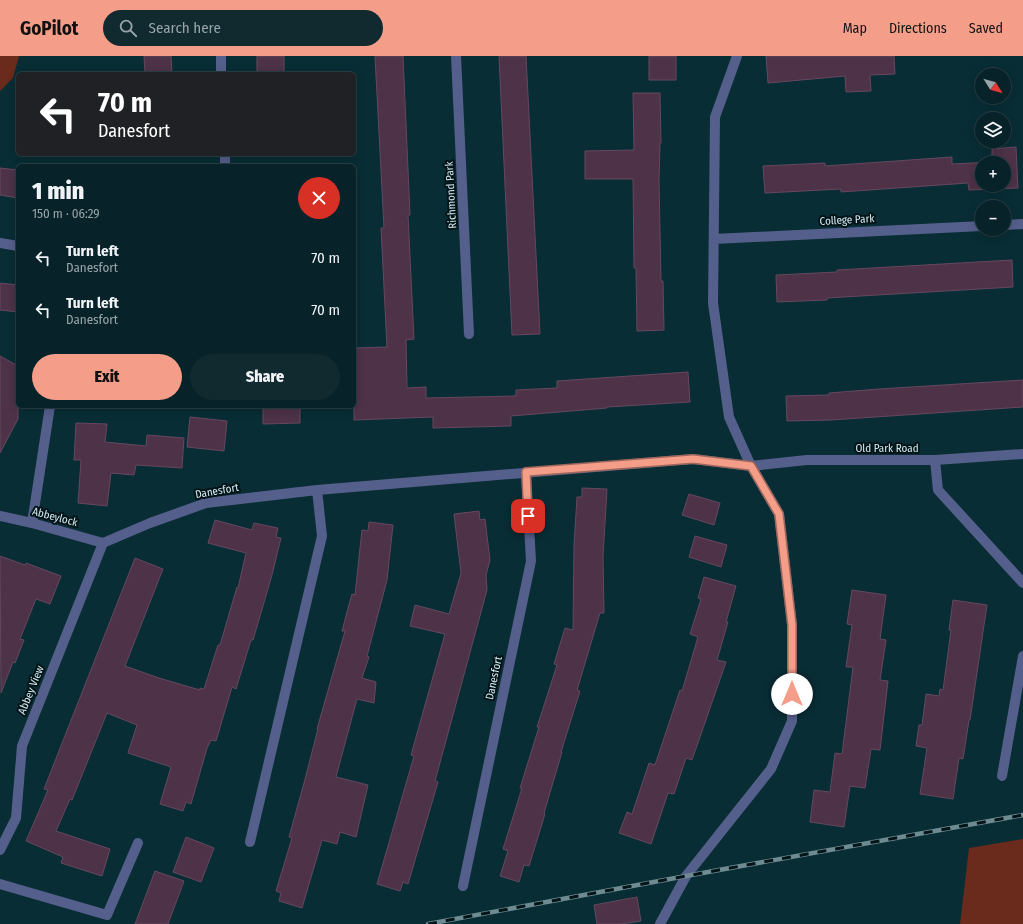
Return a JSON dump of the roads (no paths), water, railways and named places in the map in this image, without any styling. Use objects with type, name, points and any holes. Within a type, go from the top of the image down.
[{"type":"street","points":[[221,56],[222,72]]},
{"type":"street","name":"Richmond Park","points":[[456,56],[470,334]]},
{"type":"street","points":[[660,924],[686,876],[771,769],[792,721],[792,625],[779,514],[751,466],[729,417],[713,303],[715,117],[737,56]]},
{"type":"street","points":[[1011,225],[1023,224]]},
{"type":"street","name":"College Park","points":[[714,239],[975,226]]},
{"type":"street","points":[[0,243],[16,246]]},
{"type":"street","points":[[32,523],[50,408]]},
{"type":"street","name":"Old Park Road","points":[[751,466],[807,460],[935,460],[1023,454]]},
{"type":"street","name":"Danesfort","points":[[103,543],[150,523],[206,503],[317,490],[693,459],[751,466]]},
{"type":"street","points":[[935,460],[938,490],[1023,583]]},
{"type":"street","name":"Danesfort","points":[[463,886],[531,560],[526,472]]},
{"type":"street","points":[[250,842],[322,536],[317,490]]},
{"type":"street","name":"Abbeylock","points":[[0,516],[32,523],[103,543]]},
{"type":"street","name":"Abbey View","points":[[0,850],[16,818],[22,746],[103,543]]},
{"type":"street","points":[[1002,776],[1023,656]]},
{"type":"street","points":[[0,884],[108,915],[138,843]]},
{"type":"railway","points":[[428,924],[1023,815]]}]
